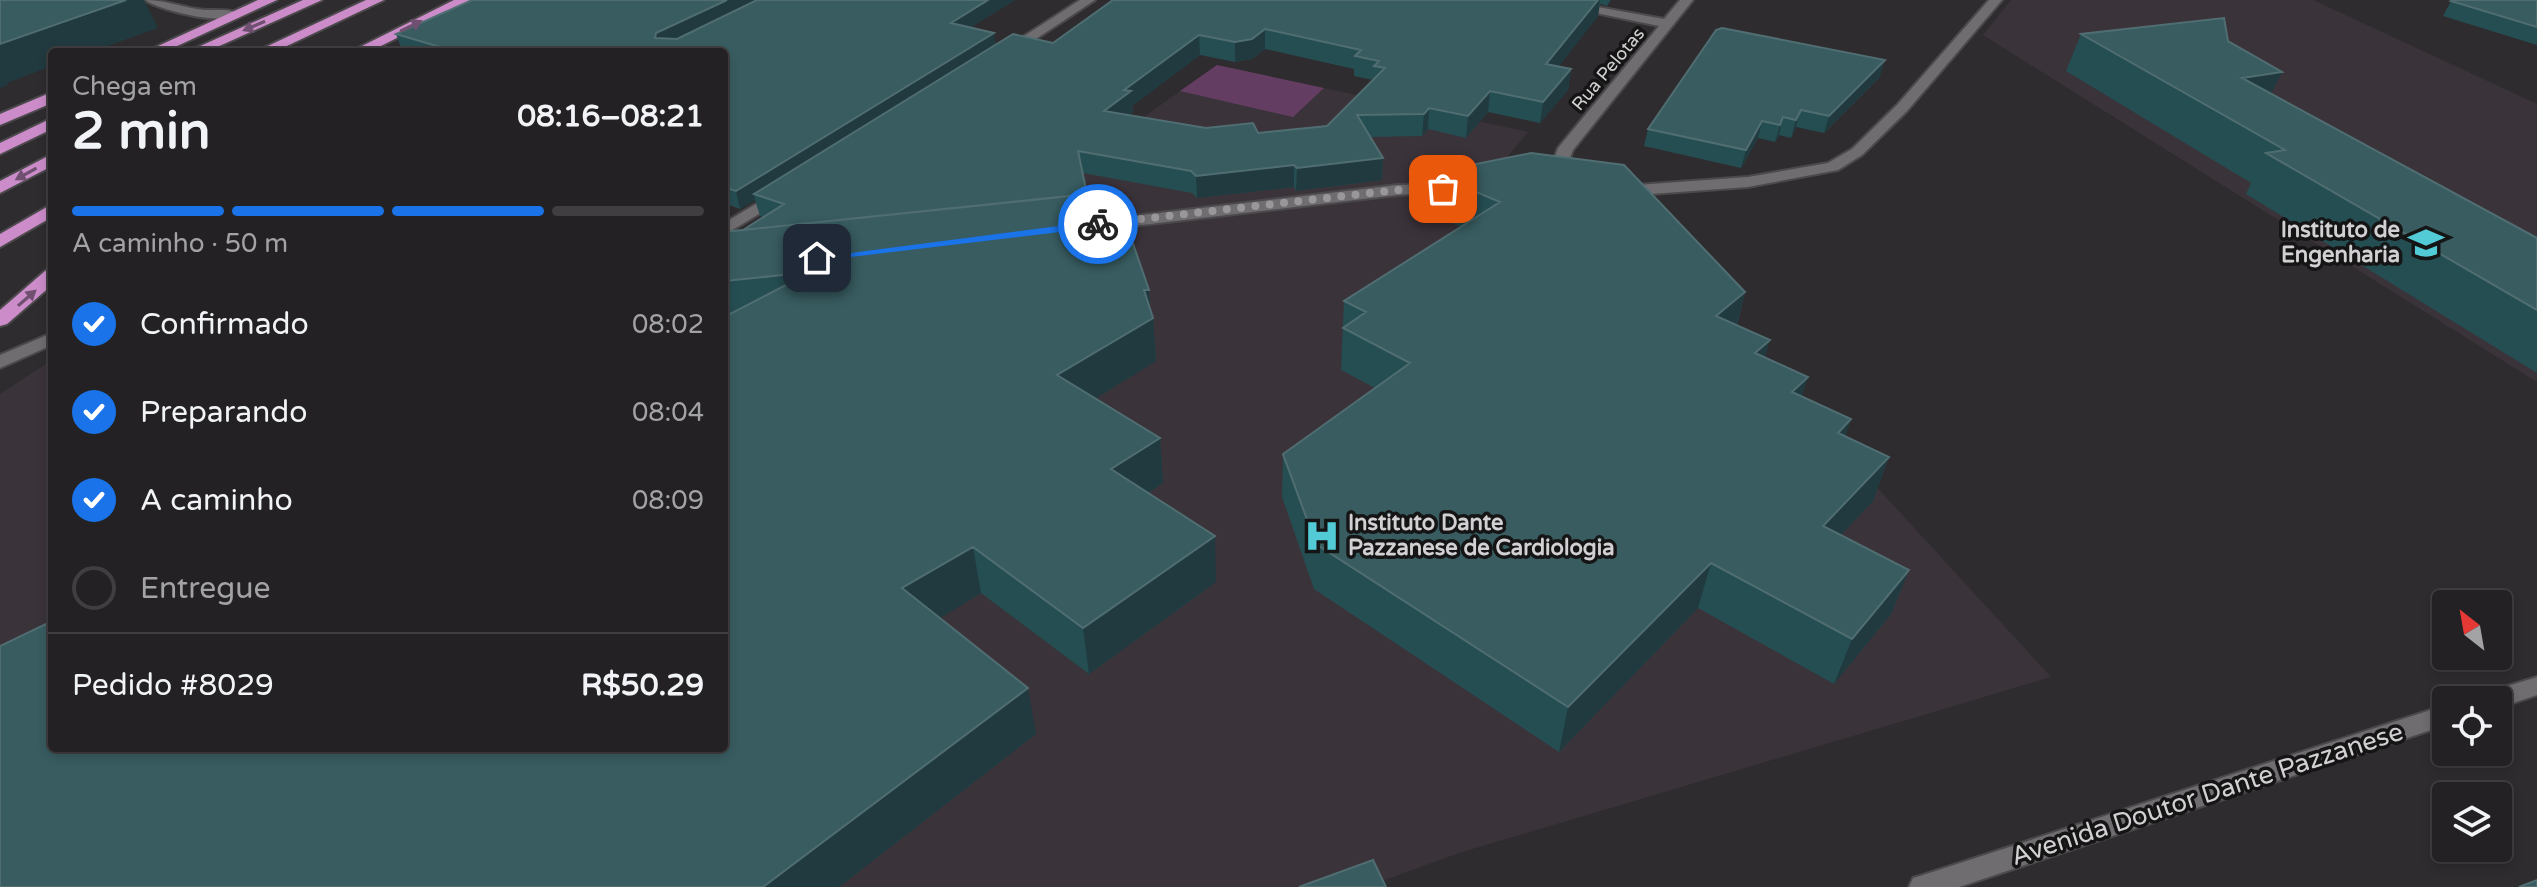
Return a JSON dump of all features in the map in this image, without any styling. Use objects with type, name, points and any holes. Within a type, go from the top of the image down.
[{"type":"highway","points":[[161,48],[270,0]]},
{"type":"highway","points":[[203,48],[315,0]]},
{"type":"highway","points":[[271,48],[377,0]]},
{"type":"highway","points":[[365,48],[465,0]]},
{"type":"highway","points":[[0,120],[48,99]]},
{"type":"highway","points":[[0,149],[48,125]]},
{"type":"highway","points":[[0,188],[48,161]]},
{"type":"highway","points":[[0,242],[48,212]]},
{"type":"highway","points":[[0,320],[48,278]]},
{"type":"street","points":[[151,0],[196,13],[235,15]]},
{"type":"street","points":[[994,60],[1089,0]]},
{"type":"street","points":[[1539,0],[1669,24]]},
{"type":"street","name":"Rua Pelotas","points":[[1575,185],[1564,179],[1558,161],[1687,0]]},
{"type":"street","points":[[1604,190],[1748,182],[1833,167],[1857,152],[1902,108],[1996,0]]},
{"type":"street","points":[[728,228],[792,188]]},
{"type":"street","points":[[1055,230],[1397,190],[1443,189]]},
{"type":"street","points":[[0,362],[48,340]]},
{"type":"street","points":[[2512,694],[2537,686]]},
{"type":"street","name":"Avenida Doutor Dante Pazzanese","points":[[1923,887],[2432,720]]},
{"type":"shaded area","name":"Instituto de Engenharia","points":[[2011,0],[2313,0],[2537,104],[2537,382],[1983,35]]},
{"type":"shaded area","name":"Instituto Dante Pazzanese de Cardiologia","points":[[1217,65],[1528,132],[1486,182],[1617,204],[2051,677],[1459,853],[1365,887],[0,887],[0,394],[48,363],[48,752],[728,752],[728,270],[1134,124]]},
{"type":"shaded area","points":[[1217,65],[1324,88],[1293,117],[1180,91]]},
{"type":"building","points":[[0,0],[126,0],[0,44]]},
{"type":"building","points":[[472,0],[727,0],[656,33],[655,38],[677,39],[757,0],[988,0],[951,23],[994,33],[736,191],[728,188],[728,48],[443,48],[396,34]]},
{"type":"building","points":[[1113,0],[1598,0],[1546,64],[1571,69],[1543,102],[1490,91],[1468,116],[1429,108],[1424,114],[1357,115],[1383,158],[1196,176],[1191,171],[1078,151],[1087,194],[743,230],[784,204],[754,194],[1013,34],[1053,43]],"holes":[[[1265,29],[1361,50],[1355,56],[1379,61],[1374,66],[1385,68],[1327,126],[1258,133],[1253,123],[1206,128],[1104,111],[1131,91],[1124,90],[1199,35],[1235,42],[1252,39]]]},
{"type":"building","points":[[2537,0],[2537,27],[2451,1]]},
{"type":"building","points":[[2224,18],[2228,41],[2282,72],[2242,78],[2537,238],[2537,310],[2266,153],[2285,150],[2081,34]]},
{"type":"building","points":[[1722,28],[1885,60],[1829,116],[1801,110],[1796,120],[1783,117],[1780,125],[1762,121],[1746,150],[1648,129],[1716,30]]},
{"type":"building","points":[[1531,153],[1624,165],[1745,292],[1716,316],[1770,340],[1755,353],[1808,377],[1792,392],[1851,419],[1838,433],[1889,457],[1823,526],[1909,570],[1852,639],[1711,563],[1568,707],[1316,544],[1283,454],[1410,363],[1343,328],[1366,312],[1344,301],[1500,202],[1431,173]]},
{"type":"building","points":[[1090,194],[1098,233],[1128,229],[1149,290],[1144,290],[1153,318],[1057,375],[1160,438],[1111,469],[1215,536],[1083,628],[973,547],[902,588],[1028,688],[763,887],[0,887],[0,646],[48,623],[48,752],[728,752],[728,315],[811,272],[728,281],[728,232]]},
{"type":"building","points":[[1373,860],[1386,887],[1299,887]]},
{"type":"building","points":[[2537,880],[2537,887],[2519,887]]},
{"type":"way so far","points":[[1098,224],[1397,190],[1443,189]]},
{"type":"place","name":"Instituto de Engenharia","points":[[2426,243]]},
{"type":"place","name":"Instituto Dante Pazzanese de Cardiologia","points":[[1322,536]]},
{"type":"route","points":[[817,258],[1098,224]]}]
